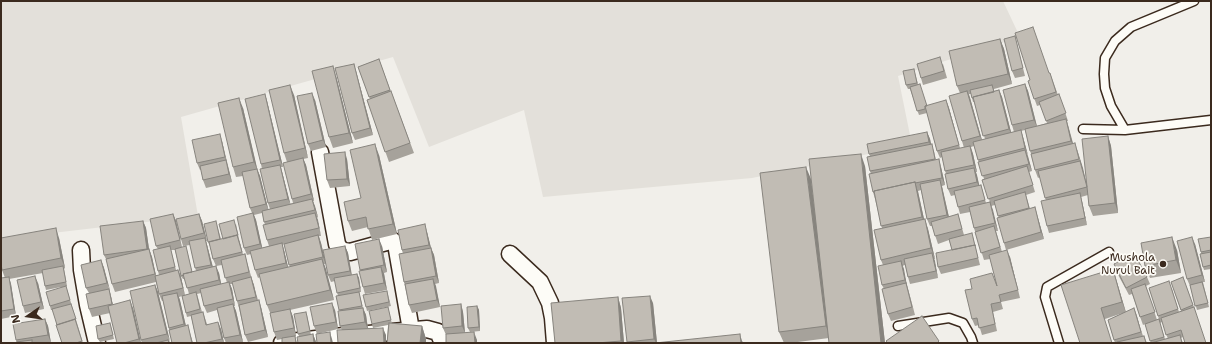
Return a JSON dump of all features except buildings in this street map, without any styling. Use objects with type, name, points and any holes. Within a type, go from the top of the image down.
[{"type":"street","points":[[320,152],[337,244],[340,249],[350,252],[390,241],[393,241],[396,244],[411,330]]},
{"type":"street","points":[[81,250],[82,270],[88,305],[97,343]]},
{"type":"street","points":[[510,254],[540,282],[550,303],[555,343]]},
{"type":"street","points":[[282,343],[427,329],[438,332],[443,343]]},
{"type":"lane","points":[[1125,130],[1111,106],[1105,88],[1105,58],[1115,41],[1131,27],[1194,1]]},
{"type":"lane","points":[[1083,129],[1125,130],[1211,120]]},
{"type":"lane","points":[[1059,343],[1045,297],[1047,287],[1109,252]]},
{"type":"lane","points":[[898,326],[949,318],[963,323],[973,343]]},
{"type":"shaded area","points":[[1,1],[1003,1],[1020,37],[898,76],[912,145],[752,178],[543,197],[524,110],[429,147],[393,57],[181,117],[198,216],[1,239]]},
{"type":"place","name":"Mushola Nurul Bait","points":[[1163,264]]}]
